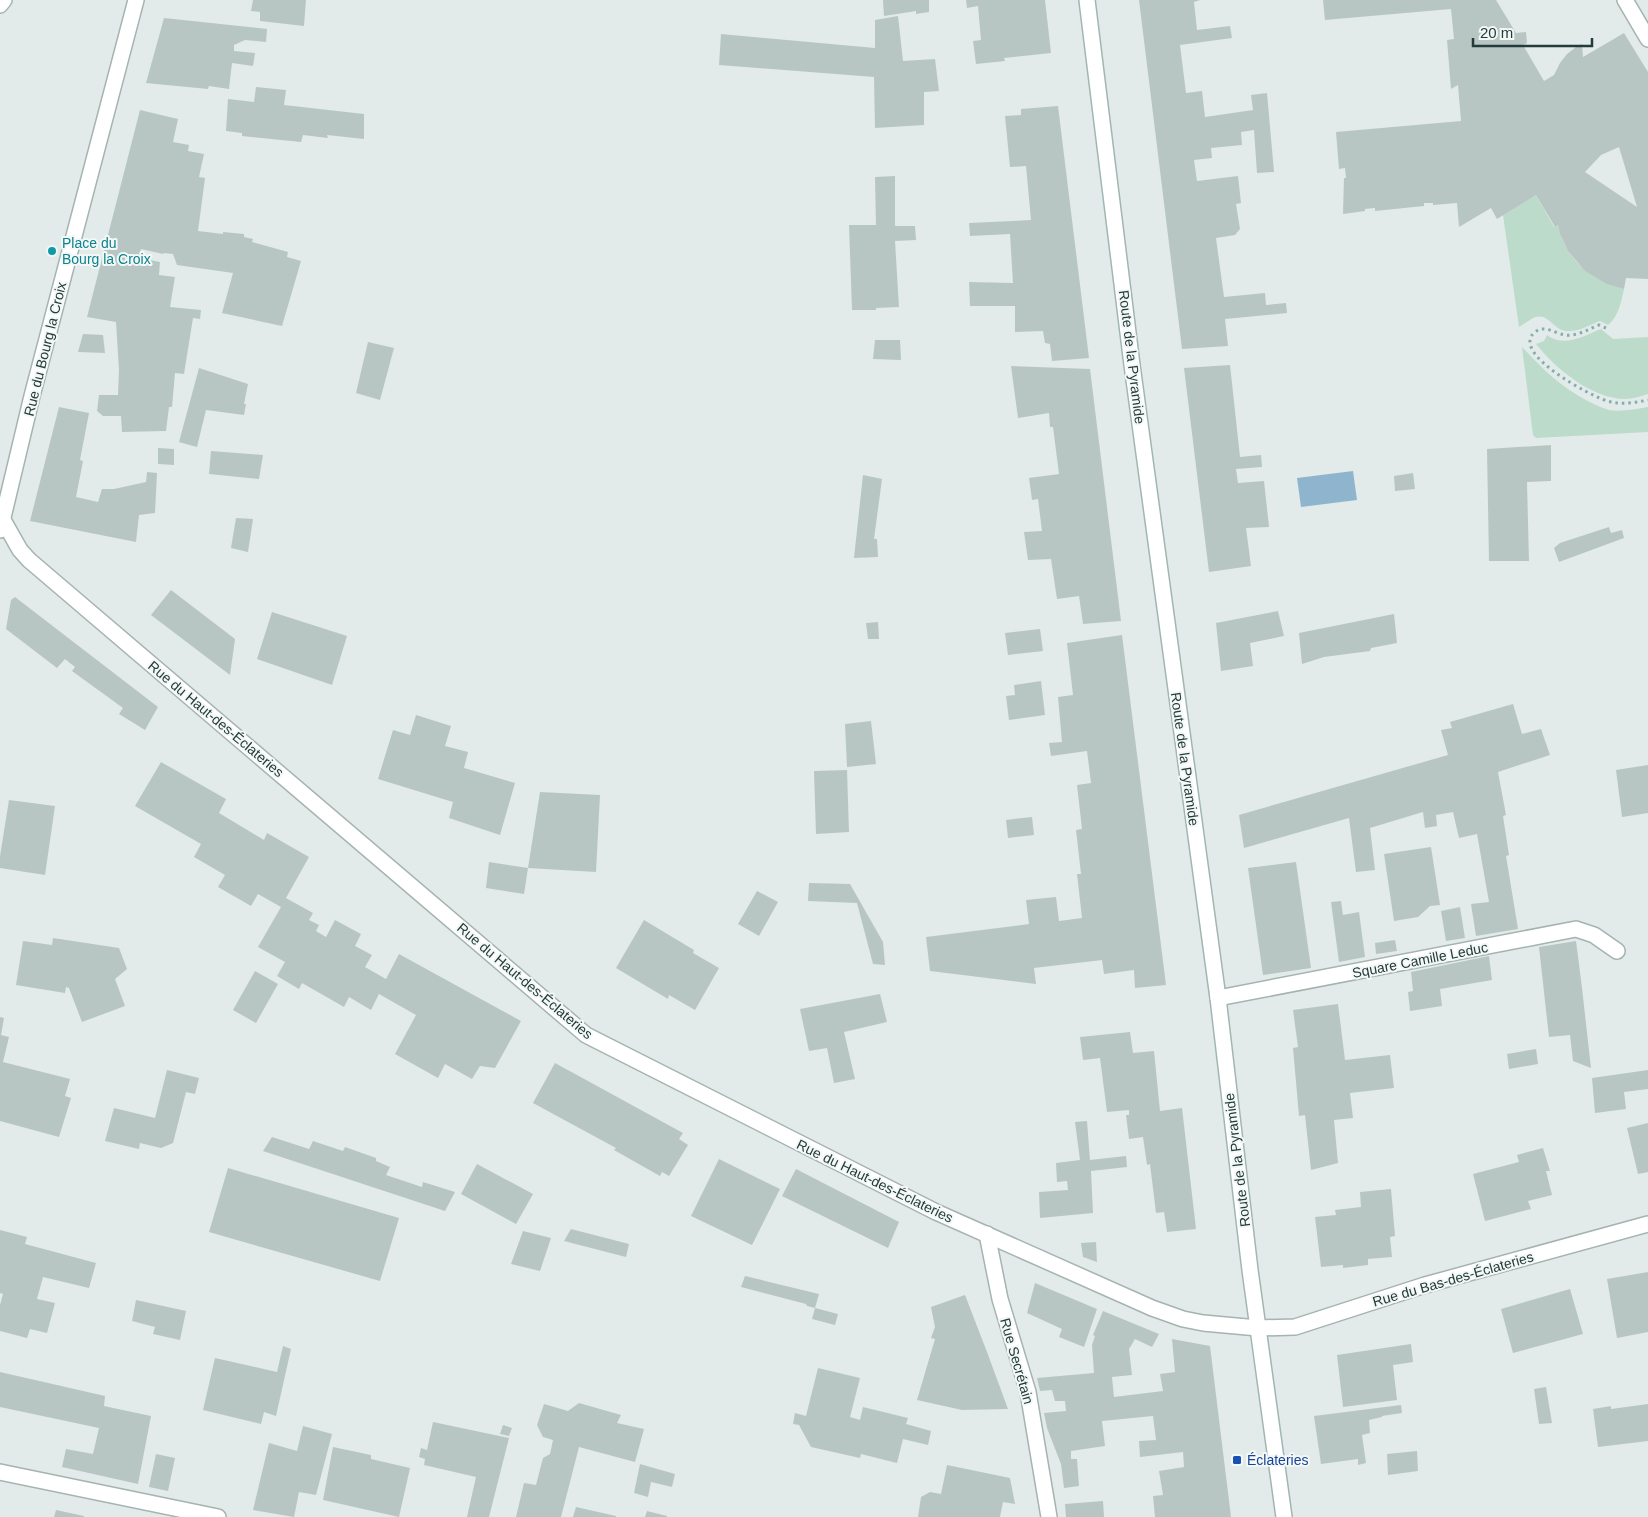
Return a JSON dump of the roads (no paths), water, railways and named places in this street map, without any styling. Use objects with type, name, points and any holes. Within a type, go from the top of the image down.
[{"type":"street","points":[[0,5],[4,0]]},
{"type":"street","name":"Rue du Bourg la Croix","points":[[1,522],[34,387],[136,0]]},
{"type":"street","name":"Route de la Pyramide","points":[[1087,0],[1132,365],[1218,998],[1258,1328],[1284,1517]]},
{"type":"street","points":[[1625,0],[1648,39]]},
{"type":"street","name":"Rue du Haut-des-Éclateries","points":[[1,522],[29,560],[586,1035],[936,1212],[1111,1291],[1183,1319],[1203,1323],[1258,1328]]},
{"type":"street","name":"Square Camille Leduc","points":[[1218,998],[1576,929],[1594,935],[1617,951]]},
{"type":"street","name":"Rue du Bas-des-Éclateries","points":[[1258,1328],[1295,1326],[1425,1285],[1648,1224]]},
{"type":"street","name":"Rue Secrétain","points":[[987,1234],[1000,1299],[1028,1392],[1049,1517]]},
{"type":"street","points":[[0,1472],[218,1517]]},
{"type":"water","points":[[1353,471],[1357,500],[1301,507],[1297,478]]},
{"type":"place","name":"Place du Bourg la Croix","points":[[52,251]]},
{"type":"place","name":"Éclateries","points":[[1237,1460]]}]
